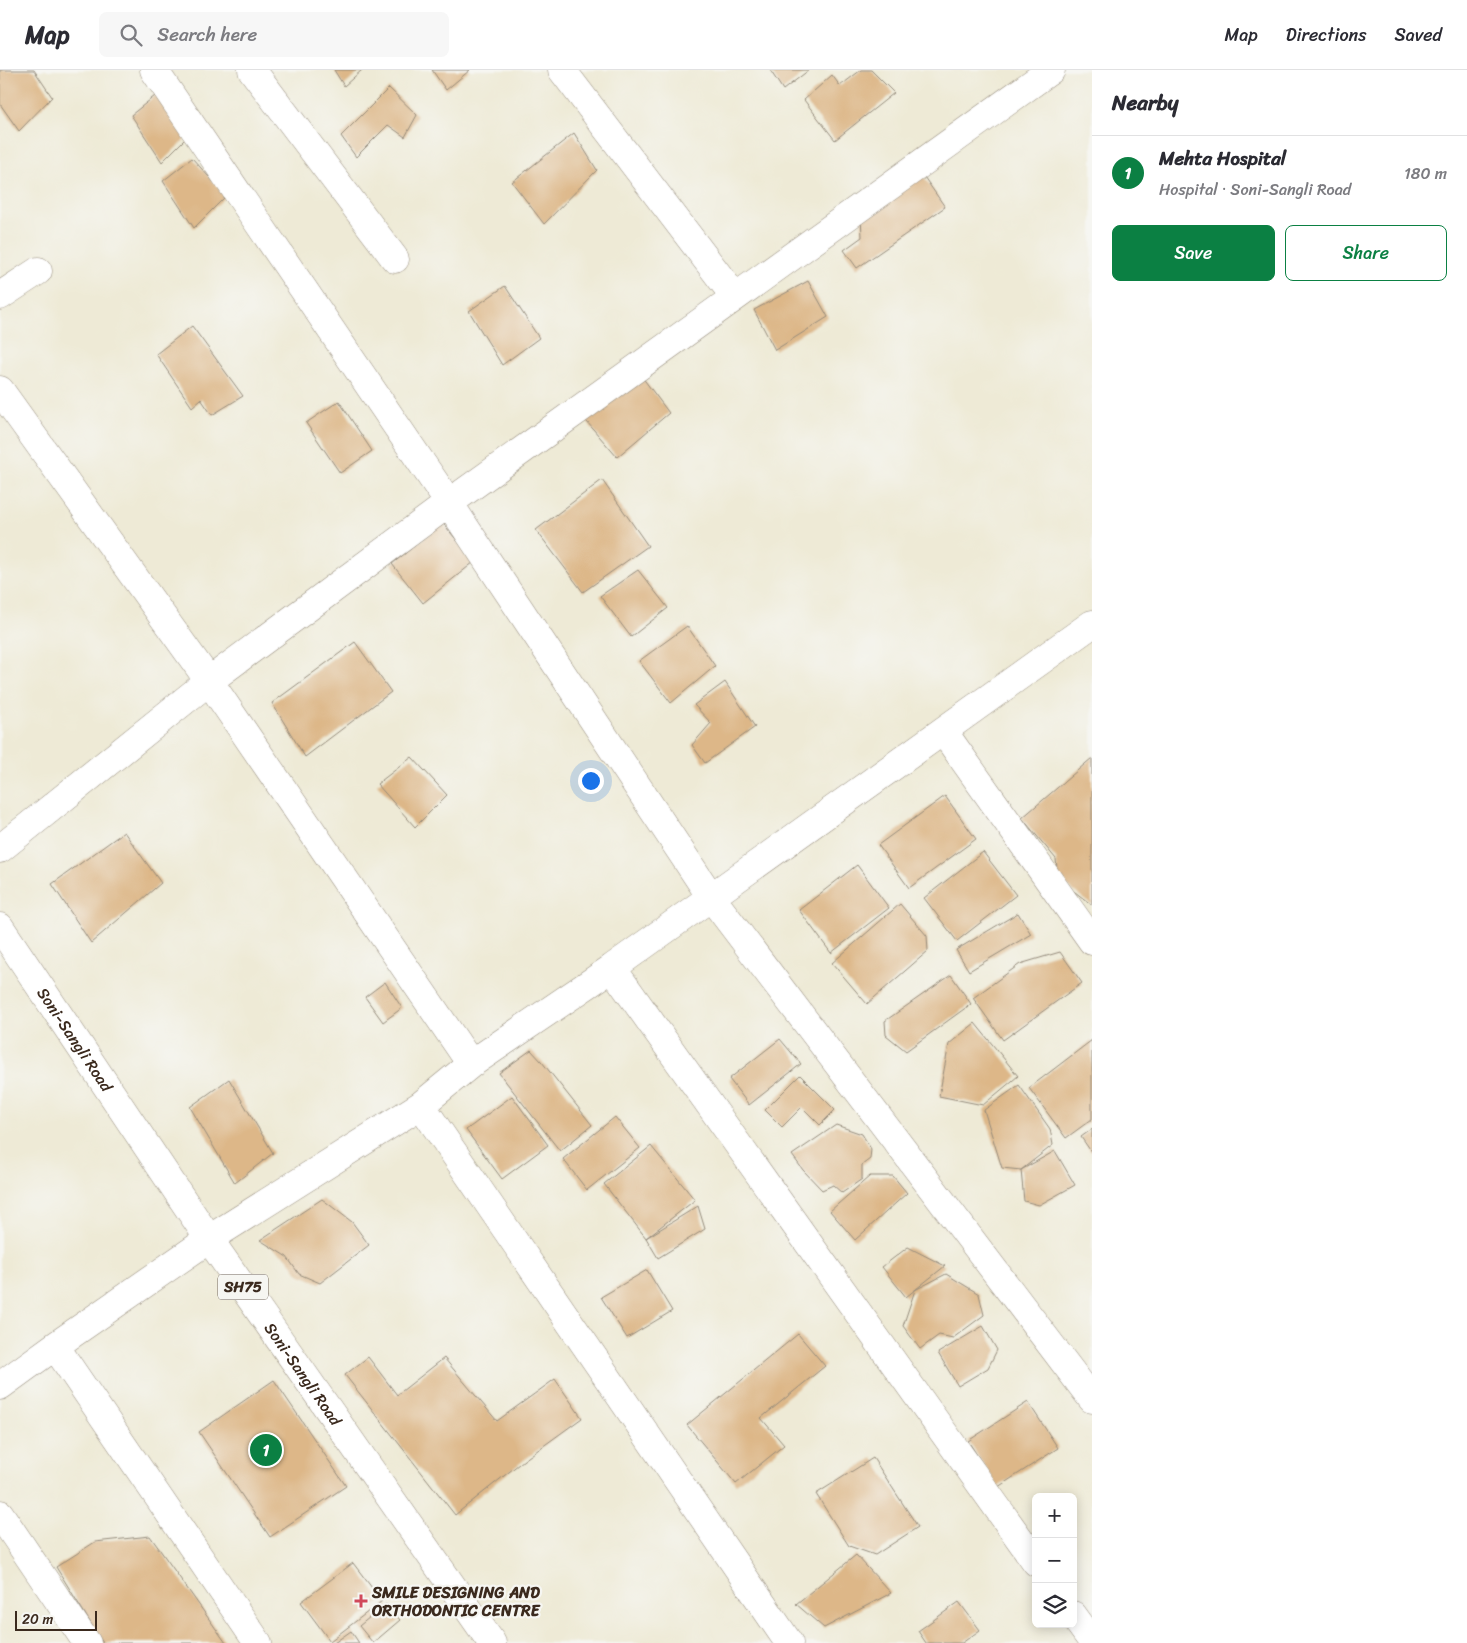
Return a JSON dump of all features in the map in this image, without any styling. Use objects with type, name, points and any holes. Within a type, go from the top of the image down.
[{"type":"street","points":[[154,70],[449,503],[711,897],[1092,1400]]},
{"type":"street","points":[[252,70],[395,260]]},
{"type":"street","points":[[562,70],[734,298]]},
{"type":"street","points":[[0,849],[209,681],[449,503],[1050,70]]},
{"type":"street","points":[[0,296],[38,271]]},
{"type":"street","points":[[0,390],[209,681],[471,1064]]},
{"type":"street","points":[[0,1386],[210,1239],[421,1106],[471,1064],[612,968],[943,731],[1091,628]]},
{"type":"street","points":[[943,731],[1092,941]]},
{"type":"street","name":"Soni-Sangli Road","points":[[0,927],[210,1239],[492,1643]]},
{"type":"street","points":[[612,968],[1032,1556]]},
{"type":"street","points":[[421,1106],[789,1643]]},
{"type":"street","points":[[55,1346],[258,1643]]},
{"type":"street","points":[[0,1514],[87,1643]]},
{"type":"street","points":[[1077,1620],[1092,1641]]},
{"type":"building","points":[[0,70],[34,70],[52,97],[19,131],[0,104]]},
{"type":"building","points":[[334,70],[362,70],[344,86]]},
{"type":"building","points":[[432,70],[470,70],[446,90]]},
{"type":"building","points":[[770,70],[809,70],[783,90]]},
{"type":"building","points":[[861,70],[871,70],[894,93],[835,140],[804,100],[832,75],[840,86]]},
{"type":"building","points":[[389,88],[417,115],[405,137],[388,125],[356,157],[341,136]]},
{"type":"building","points":[[160,92],[194,130],[162,162],[131,115]]},
{"type":"building","points":[[574,133],[597,170],[544,224],[512,182]]},
{"type":"building","points":[[192,158],[226,196],[194,228],[163,181]]},
{"type":"building","points":[[922,174],[945,207],[857,268],[844,250],[862,237],[861,214]]},
{"type":"building","points":[[808,281],[828,317],[775,350],[754,310]]},
{"type":"building","points":[[505,286],[539,338],[502,365],[469,311]]},
{"type":"building","points":[[192,326],[243,396],[212,415],[201,399],[192,407],[156,354]]},
{"type":"building","points":[[636,369],[669,413],[617,457],[581,415]]},
{"type":"building","points":[[339,401],[372,451],[340,473],[306,423]]},
{"type":"building","points":[[602,480],[648,546],[583,592],[536,530]]},
{"type":"building","points":[[443,523],[474,562],[423,603],[392,564]]},
{"type":"building","points":[[638,570],[668,608],[631,637],[600,596]]},
{"type":"building","points":[[687,626],[715,666],[671,703],[639,661]]},
{"type":"building","points":[[355,642],[391,692],[305,757],[272,703]]},
{"type":"building","points":[[725,682],[755,727],[705,763],[692,745],[711,723],[694,705]]},
{"type":"building","points":[[412,757],[447,795],[415,827],[377,784]]},
{"type":"building","points":[[1092,758],[1092,905],[1058,879],[1056,859],[1022,818]]},
{"type":"building","points":[[945,796],[976,839],[909,888],[878,845]]},
{"type":"building","points":[[124,832],[161,883],[91,943],[52,884]]},
{"type":"building","points":[[983,852],[1016,895],[957,941],[924,898]]},
{"type":"building","points":[[857,865],[889,908],[831,953],[799,910]]},
{"type":"building","points":[[900,904],[927,936],[928,951],[867,1004],[832,963]]},
{"type":"building","points":[[1018,913],[1031,934],[969,971],[956,950]]},
{"type":"building","points":[[1060,952],[1082,983],[1003,1040],[973,998],[1020,964]]},
{"type":"building","points":[[951,975],[971,1004],[906,1051],[886,1035],[885,1021]]},
{"type":"building","points":[[385,982],[402,1008],[383,1022],[365,997]]},
{"type":"building","points":[[975,1023],[1018,1076],[983,1105],[939,1096],[949,1044]]},
{"type":"building","points":[[780,1039],[801,1064],[749,1105],[729,1079]]},
{"type":"building","points":[[1092,1040],[1092,1119],[1066,1138],[1029,1088]]},
{"type":"building","points":[[531,1050],[592,1125],[560,1151],[499,1073]]},
{"type":"building","points":[[800,1075],[835,1110],[820,1125],[802,1107],[782,1127],[765,1110]]},
{"type":"building","points":[[229,1079],[273,1153],[235,1183],[190,1107]]},
{"type":"building","points":[[1019,1085],[1050,1129],[1053,1145],[1021,1170],[1002,1168],[984,1110]]},
{"type":"building","points":[[512,1096],[548,1145],[502,1179],[466,1130]]},
{"type":"building","points":[[615,1117],[640,1148],[587,1190],[563,1159]]},
{"type":"building","points":[[836,1125],[862,1134],[871,1149],[870,1159],[862,1165],[862,1179],[842,1193],[833,1185],[822,1190],[792,1155]]},
{"type":"building","points":[[1092,1129],[1092,1153],[1081,1137]]},
{"type":"building","points":[[651,1146],[695,1200],[646,1238],[604,1184]]},
{"type":"building","points":[[1055,1151],[1075,1185],[1039,1205],[1024,1201],[1021,1170]]},
{"type":"building","points":[[870,1176],[893,1176],[907,1193],[855,1240],[830,1211]]},
{"type":"building","points":[[322,1199],[352,1222],[369,1245],[320,1283],[299,1274],[287,1257],[260,1240]]},
{"type":"building","points":[[698,1206],[705,1229],[658,1258],[646,1238]]},
{"type":"building","points":[[908,1247],[945,1266],[906,1297],[882,1267]]},
{"type":"building","points":[[647,1270],[672,1311],[627,1338],[601,1297]]},
{"type":"building","points":[[946,1274],[979,1294],[984,1315],[953,1338],[939,1335],[920,1349],[903,1326],[915,1290]]},
{"type":"building","points":[[983,1326],[997,1350],[988,1368],[958,1386],[938,1353]]},
{"type":"building","points":[[798,1334],[825,1366],[761,1418],[784,1445],[736,1484],[687,1425]]},
{"type":"building","points":[[368,1357],[397,1395],[444,1358],[497,1421],[555,1379],[582,1418],[524,1460],[455,1515],[345,1375]]},
{"type":"building","points":[[274,1380],[346,1486],[270,1537],[199,1432]]},
{"type":"building","points":[[1028,1402],[1058,1448],[998,1487],[968,1441]]},
{"type":"building","points":[[873,1458],[918,1527],[875,1555],[849,1546],[816,1494]]},
{"type":"building","points":[[150,1536],[226,1643],[103,1643],[56,1567],[95,1542]]},
{"type":"building","points":[[856,1555],[891,1593],[824,1628],[796,1604]]},
{"type":"building","points":[[353,1563],[382,1601],[330,1641],[301,1602]]},
{"type":"building","points":[[959,1602],[980,1630],[962,1643],[926,1643],[918,1631]]},
{"type":"building","points":[[386,1604],[400,1620],[373,1643],[359,1626]]},
{"type":"building","points":[[351,1631],[359,1643],[334,1643]]},
{"type":"place","name":"Mehta Hospital","points":[[266,1450]]},
{"type":"place","name":"SMILE DESIGNING AND ORTHODONTIC CENTRE","points":[[361,1601]]}]
